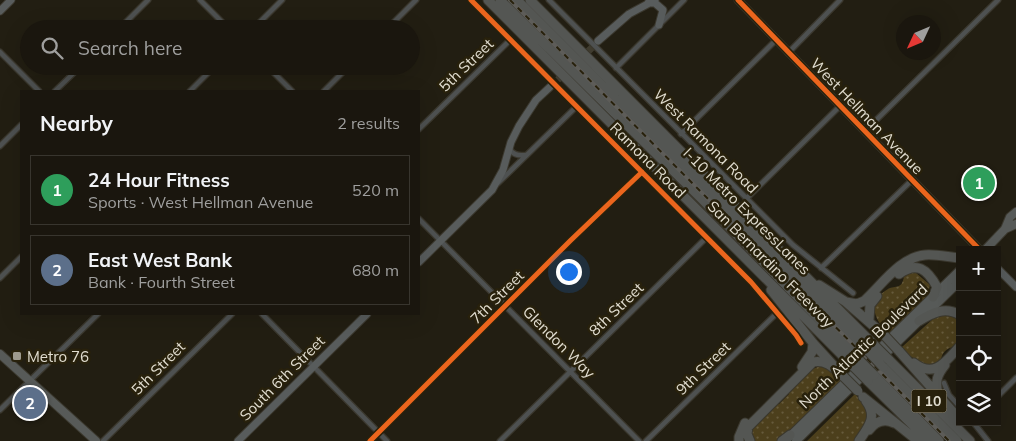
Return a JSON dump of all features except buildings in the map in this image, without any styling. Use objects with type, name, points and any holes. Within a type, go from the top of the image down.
[{"type":"highway","name":"San Bernardino Freeway","points":[[488,0],[755,267],[857,364]]},
{"type":"highway","name":"I-10 Metro ExpressLanes","points":[[500,0],[702,199],[857,364],[940,441]]},
{"type":"highway","name":"I-10 Metro ExpressLanes","points":[[517,0],[872,349],[958,441]]},
{"type":"highway","name":"San Bernardino Freeway","points":[[530,0],[808,278],[872,349]]},
{"type":"highway","points":[[846,302],[857,304],[864,301],[898,268],[912,259],[926,255],[956,258]]},
{"type":"highway","points":[[755,267],[784,307],[842,375],[861,394],[918,441]]},
{"type":"highway","points":[[869,320],[870,305],[874,298],[907,268],[914,267],[930,274],[937,287],[933,297]]},
{"type":"highway","points":[[808,278],[846,302],[869,320],[902,353],[956,415]]},
{"type":"highway","points":[[918,321],[934,312],[942,310],[956,312]]},
{"type":"highway","points":[[739,441],[744,424],[765,401],[804,365],[812,352],[813,343]]},
{"type":"highway","points":[[902,353],[920,368],[927,370],[934,369],[943,364],[956,350]]},
{"type":"highway","points":[[938,394],[936,381],[938,375],[956,355]]},
{"type":"highway","points":[[750,441],[747,434],[748,426],[813,362],[827,363],[842,375]]},
{"type":"highway","name":"I 10","points":[[886,363],[970,441]]},
{"type":"highway","name":"I 10","points":[[871,378],[929,441]]},
{"type":"highway","points":[[861,394],[872,408],[870,424],[861,441]]},
{"type":"highway","points":[[861,441],[876,422],[889,421],[900,426]]},
{"type":"highway","points":[[963,426],[970,441]]},
{"type":"main road","points":[[989,246],[1005,229],[1010,217],[1016,212]]},
{"type":"main road","points":[[1005,229],[1016,224]]},
{"type":"main road","name":"North Atlantic Boulevard","points":[[788,440],[956,274]]},
{"type":"main road","name":"North Atlantic Boulevard","points":[[788,440],[956,285]]},
{"type":"main road","points":[[0,354],[96,441]]},
{"type":"street","points":[[0,12],[11,0]]},
{"type":"street","points":[[128,20],[148,0]]},
{"type":"street","points":[[200,0],[220,20]]},
{"type":"street","points":[[262,20],[282,0]]},
{"type":"street","points":[[396,20],[416,0]]},
{"type":"street","name":"Ramona Road","points":[[471,0],[751,282],[778,312],[801,343]]},
{"type":"street","name":"West Ramona Road","points":[[550,0],[793,245],[853,293]]},
{"type":"street","points":[[616,68],[684,0]]},
{"type":"street","name":"West Hellman Avenue","points":[[738,0],[976,246]]},
{"type":"street","points":[[788,52],[840,0]]},
{"type":"street","points":[[865,131],[998,0]]},
{"type":"street","points":[[598,41],[618,22],[651,2],[663,10],[659,25]]},
{"type":"street","name":"5th Street","points":[[420,129],[510,40]]},
{"type":"street","points":[[681,134],[776,40]]},
{"type":"street","points":[[0,52],[20,72]]},
{"type":"street","points":[[23,75],[38,90]]},
{"type":"street","points":[[56,90],[72,75]]},
{"type":"street","points":[[191,90],[206,75]]},
{"type":"street","points":[[276,75],[291,90]]},
{"type":"street","points":[[325,90],[340,75]]},
{"type":"street","points":[[492,190],[503,170],[511,142],[529,109],[550,87]]},
{"type":"street","points":[[746,199],[840,106]]},
{"type":"street","points":[[420,261],[576,107]]},
{"type":"street","points":[[0,146],[20,126]]},
{"type":"street","points":[[511,142],[510,150],[513,153],[526,155]]},
{"type":"street","name":"7th Street","points":[[370,441],[642,172]]},
{"type":"street","points":[[821,268],[912,180]]},
{"type":"street","name":"Glendon Way","points":[[420,220],[639,441]]},
{"type":"street","name":"8th Street","points":[[500,441],[707,238]]},
{"type":"street","points":[[0,278],[20,258]]},
{"type":"street","points":[[1001,272],[1016,287]]},
{"type":"street","name":"9th Street","points":[[646,441],[778,312]]},
{"type":"street","points":[[0,410],[97,315]]},
{"type":"street","name":"5th Street","points":[[103,441],[231,315]]},
{"type":"street","points":[[263,315],[387,441]]},
{"type":"street","name":"South 6th Street","points":[[238,441],[366,315]]},
{"type":"street","points":[[1001,393],[1016,378]]},
{"type":"street","points":[[944,383],[949,395],[956,403]]},
{"type":"street","points":[[976,426],[988,441]]},
{"type":"shaded area","points":[[915,272],[930,285],[928,295],[889,334],[876,317],[875,305],[877,300],[888,289],[900,285],[904,276],[908,273]]},
{"type":"shaded area","points":[[949,314],[956,318],[956,344],[945,351],[941,360],[933,365],[926,366],[910,356],[902,347],[934,318]]},
{"type":"shaded area","points":[[818,367],[828,369],[842,380],[779,441],[743,441],[744,432],[789,394],[788,388],[809,370]]},
{"type":"shaded area","points":[[855,394],[865,407],[867,417],[854,441],[807,441]]},
{"type":"tunnel","points":[[550,87],[598,42]]},
{"type":"railway","points":[[510,0],[949,441]]},
{"type":"cycle path","points":[[471,0],[751,282],[801,343]]},
{"type":"cycle path","points":[[738,0],[976,246]]},
{"type":"cycle path","points":[[370,441],[570,241],[642,172]]},
{"type":"place","name":"24 Hour Fitness","points":[[979,183]]},
{"type":"place","name":"Metro 76","points":[[17,356]]},
{"type":"place","name":"East West Bank","points":[[30,403]]}]
